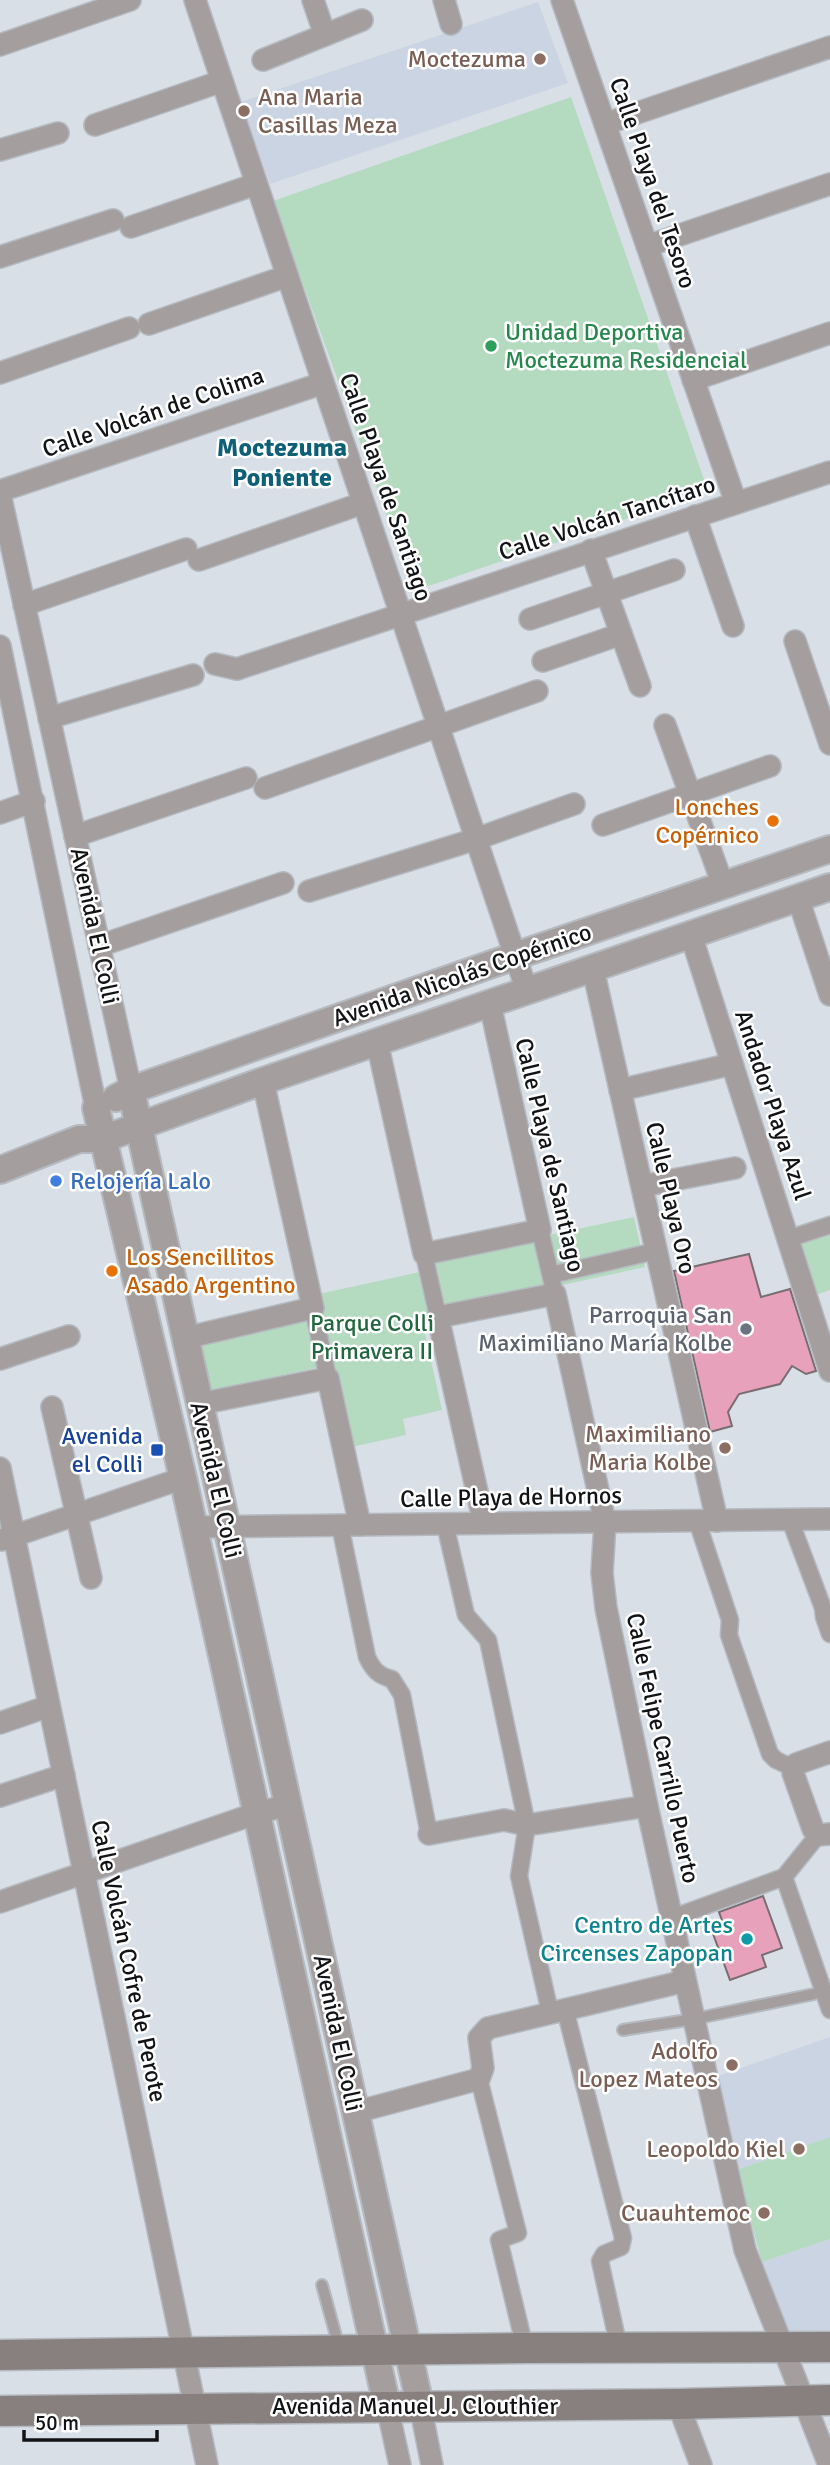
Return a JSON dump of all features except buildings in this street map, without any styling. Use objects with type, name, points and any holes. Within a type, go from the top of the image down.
[{"type":"main road","points":[[0,2355],[830,2347]]},
{"type":"main road","name":"Avenida Manuel J. Clouthier","points":[[0,2410],[678,2404],[817,2400]]},
{"type":"street","points":[[0,45],[130,0]]},
{"type":"street","name":"Calle Playa de Santiago","points":[[195,0],[527,991]]},
{"type":"street","points":[[313,0],[325,35]]},
{"type":"street","points":[[444,0],[451,24]]},
{"type":"street","name":"Calle Playa del Tesoro","points":[[562,0],[736,503]]},
{"type":"street","points":[[263,60],[362,20]]},
{"type":"street","points":[[605,124],[830,47]]},
{"type":"street","points":[[95,125],[222,81]]},
{"type":"street","points":[[0,150],[58,133]]},
{"type":"street","points":[[0,257],[256,184]]},
{"type":"street","points":[[647,246],[830,184]]},
{"type":"street","points":[[0,373],[287,276]]},
{"type":"street","points":[[693,380],[830,333]]},
{"type":"street","name":"Calle Volcán de Colima","points":[[0,493],[323,383]]},
{"type":"street","name":"Calle Volcán Tancítaro","points":[[215,664],[237,668],[830,472]]},
{"type":"street","name":"Avenida El Colli","points":[[0,493],[432,2465]]},
{"type":"street","points":[[24,605],[363,503]]},
{"type":"street","points":[[695,516],[733,626]]},
{"type":"street","points":[[591,551],[640,686]]},
{"type":"street","points":[[530,619],[674,570]]},
{"type":"street","points":[[543,661],[621,634]]},
{"type":"street","points":[[794,641],[830,744]]},
{"type":"street","name":"Avenida El Colli","points":[[0,646],[4,680],[34,801],[96,1108],[91,1139],[183,1478],[400,2465]]},
{"type":"street","points":[[49,718],[193,675]]},
{"type":"street","points":[[75,836],[438,726],[537,691]]},
{"type":"street","points":[[665,725],[723,885]]},
{"type":"street","points":[[603,825],[770,766]]},
{"type":"street","points":[[0,813],[34,801]]},
{"type":"street","points":[[309,891],[476,839],[574,804]]},
{"type":"street","name":"Avenida Nicolás Copérnico","points":[[96,1108],[131,1090],[830,849]]},
{"type":"street","points":[[99,946],[283,883]]},
{"type":"street","name":"Avenida Nicolás Copérnico","points":[[0,1170],[830,887]]},
{"type":"street","points":[[798,898],[830,995]]},
{"type":"street","name":"Andador Playa Azul","points":[[691,935],[830,1371]]},
{"type":"street","name":"Calle Playa Oro","points":[[593,969],[656,1251],[707,1521]]},
{"type":"street","name":"Calle Playa de Santiago","points":[[490,1004],[605,1522]]},
{"type":"street","points":[[377,1042],[484,1523]]},
{"type":"street","points":[[620,1090],[732,1064]]},
{"type":"street","points":[[263,1081],[328,1378],[368,1657],[371,1667],[381,1677],[392,1679],[402,1695],[429,1834],[504,1820],[527,1825],[647,1806]]},
{"type":"street","points":[[642,1186],[735,1168]]},
{"type":"street","points":[[788,1240],[830,1225]]},
{"type":"street","points":[[424,1254],[540,1230]]},
{"type":"street","points":[[438,1318],[553,1285],[656,1251]]},
{"type":"street","points":[[185,1338],[313,1308]]},
{"type":"street","points":[[0,1359],[69,1336]]},
{"type":"street","points":[[199,1404],[328,1378]]},
{"type":"street","points":[[52,1407],[91,1578]]},
{"type":"street","name":"Calle Volcán Cofre de Perote","points":[[0,1468],[7,1538],[49,1706],[207,2465]]},
{"type":"street","points":[[7,1538],[183,1478]]},
{"type":"street","points":[[790,1520],[830,1634]]},
{"type":"street","name":"Calle Playa de Hornos","points":[[193,1527],[830,1520]]},
{"type":"street","points":[[707,1521],[730,1620],[729,1635],[770,1754],[793,1768]]},
{"type":"street","name":"Calle Felipe Carrillo Puerto","points":[[605,1522],[602,1573],[606,1608],[745,2250],[783,2348],[817,2400],[829,2465]]},
{"type":"street","points":[[445,1524],[466,1615],[488,1640],[527,1825],[519,1876],[623,2238],[621,2247],[604,2254],[600,2261],[619,2348]]},
{"type":"street","points":[[0,1723],[49,1706]]},
{"type":"street","points":[[672,1918],[785,1877],[824,1835],[808,1816],[793,1768],[796,1764],[830,1752]]},
{"type":"street","points":[[0,1796],[64,1776]]},
{"type":"street","points":[[0,1902],[257,1813],[288,1805]]},
{"type":"street","points":[[785,1877],[830,2010]]},
{"type":"street","points":[[525,2348],[499,2240],[518,2233],[479,2079],[483,2068],[478,2044],[482,2032],[496,2024],[685,1981]]},
{"type":"street","points":[[356,2112],[479,2079]]},
{"type":"street","points":[[678,2404],[701,2465]]},
{"type":"lane","points":[[623,2030],[694,2019],[814,1994]]},
{"type":"lane","points":[[322,2285],[340,2352]]},
{"type":"shaded area","points":[[538,2],[568,83],[270,184],[241,102]]},
{"type":"shaded area","points":[[830,2037],[830,2137],[737,2170],[718,2076]]},
{"type":"shaded area","points":[[830,2239],[830,2337],[792,2338],[762,2262]]},
{"type":"green space","name":"Unidad Deportiva Moctezuma Residencial","points":[[571,97],[708,491],[414,591],[273,201]]},
{"type":"green space","points":[[830,1215],[830,1290],[812,1296],[790,1228]]},
{"type":"green space","name":"Parque Colli Primavera II","points":[[634,1217],[645,1267],[421,1316],[442,1410],[403,1419],[406,1435],[347,1448],[328,1365],[207,1392],[196,1342],[314,1295],[434,1269],[432,1260]]},
{"type":"green space","points":[[830,2137],[830,2239],[762,2262],[737,2170]]},
{"type":"place","name":"Moctezuma","points":[[540,59]]},
{"type":"place","name":"Ana Maria Casillas Meza","points":[[244,111]]},
{"type":"place","name":"Unidad Deportiva Moctezuma Residencial","points":[[491,346]]},
{"type":"place","name":"Lonches Copérnico","points":[[773,821]]},
{"type":"place","name":"Relojería Lalo","points":[[56,1181]]},
{"type":"place","name":"Los Sencillitos Asado Argentino","points":[[112,1271]]},
{"type":"place","name":"Parroquia San Maximiliano María Kolbe","points":[[746,1329]]},
{"type":"place","name":"Maximiliano Maria Kolbe","points":[[725,1448]]},
{"type":"place","name":"Avenida el Colli","points":[[157,1450]]},
{"type":"place","name":"Centro de Artes Circenses Zapopan","points":[[747,1939]]},
{"type":"place","name":"Adolfo Lopez Mateos","points":[[732,2065]]},
{"type":"place","name":"Leopoldo Kiel","points":[[799,2149]]},
{"type":"place","name":"Cuauhtemoc","points":[[764,2213]]},
{"type":"district","name":"Moctezuma Poniente","points":[[282,463]]}]
